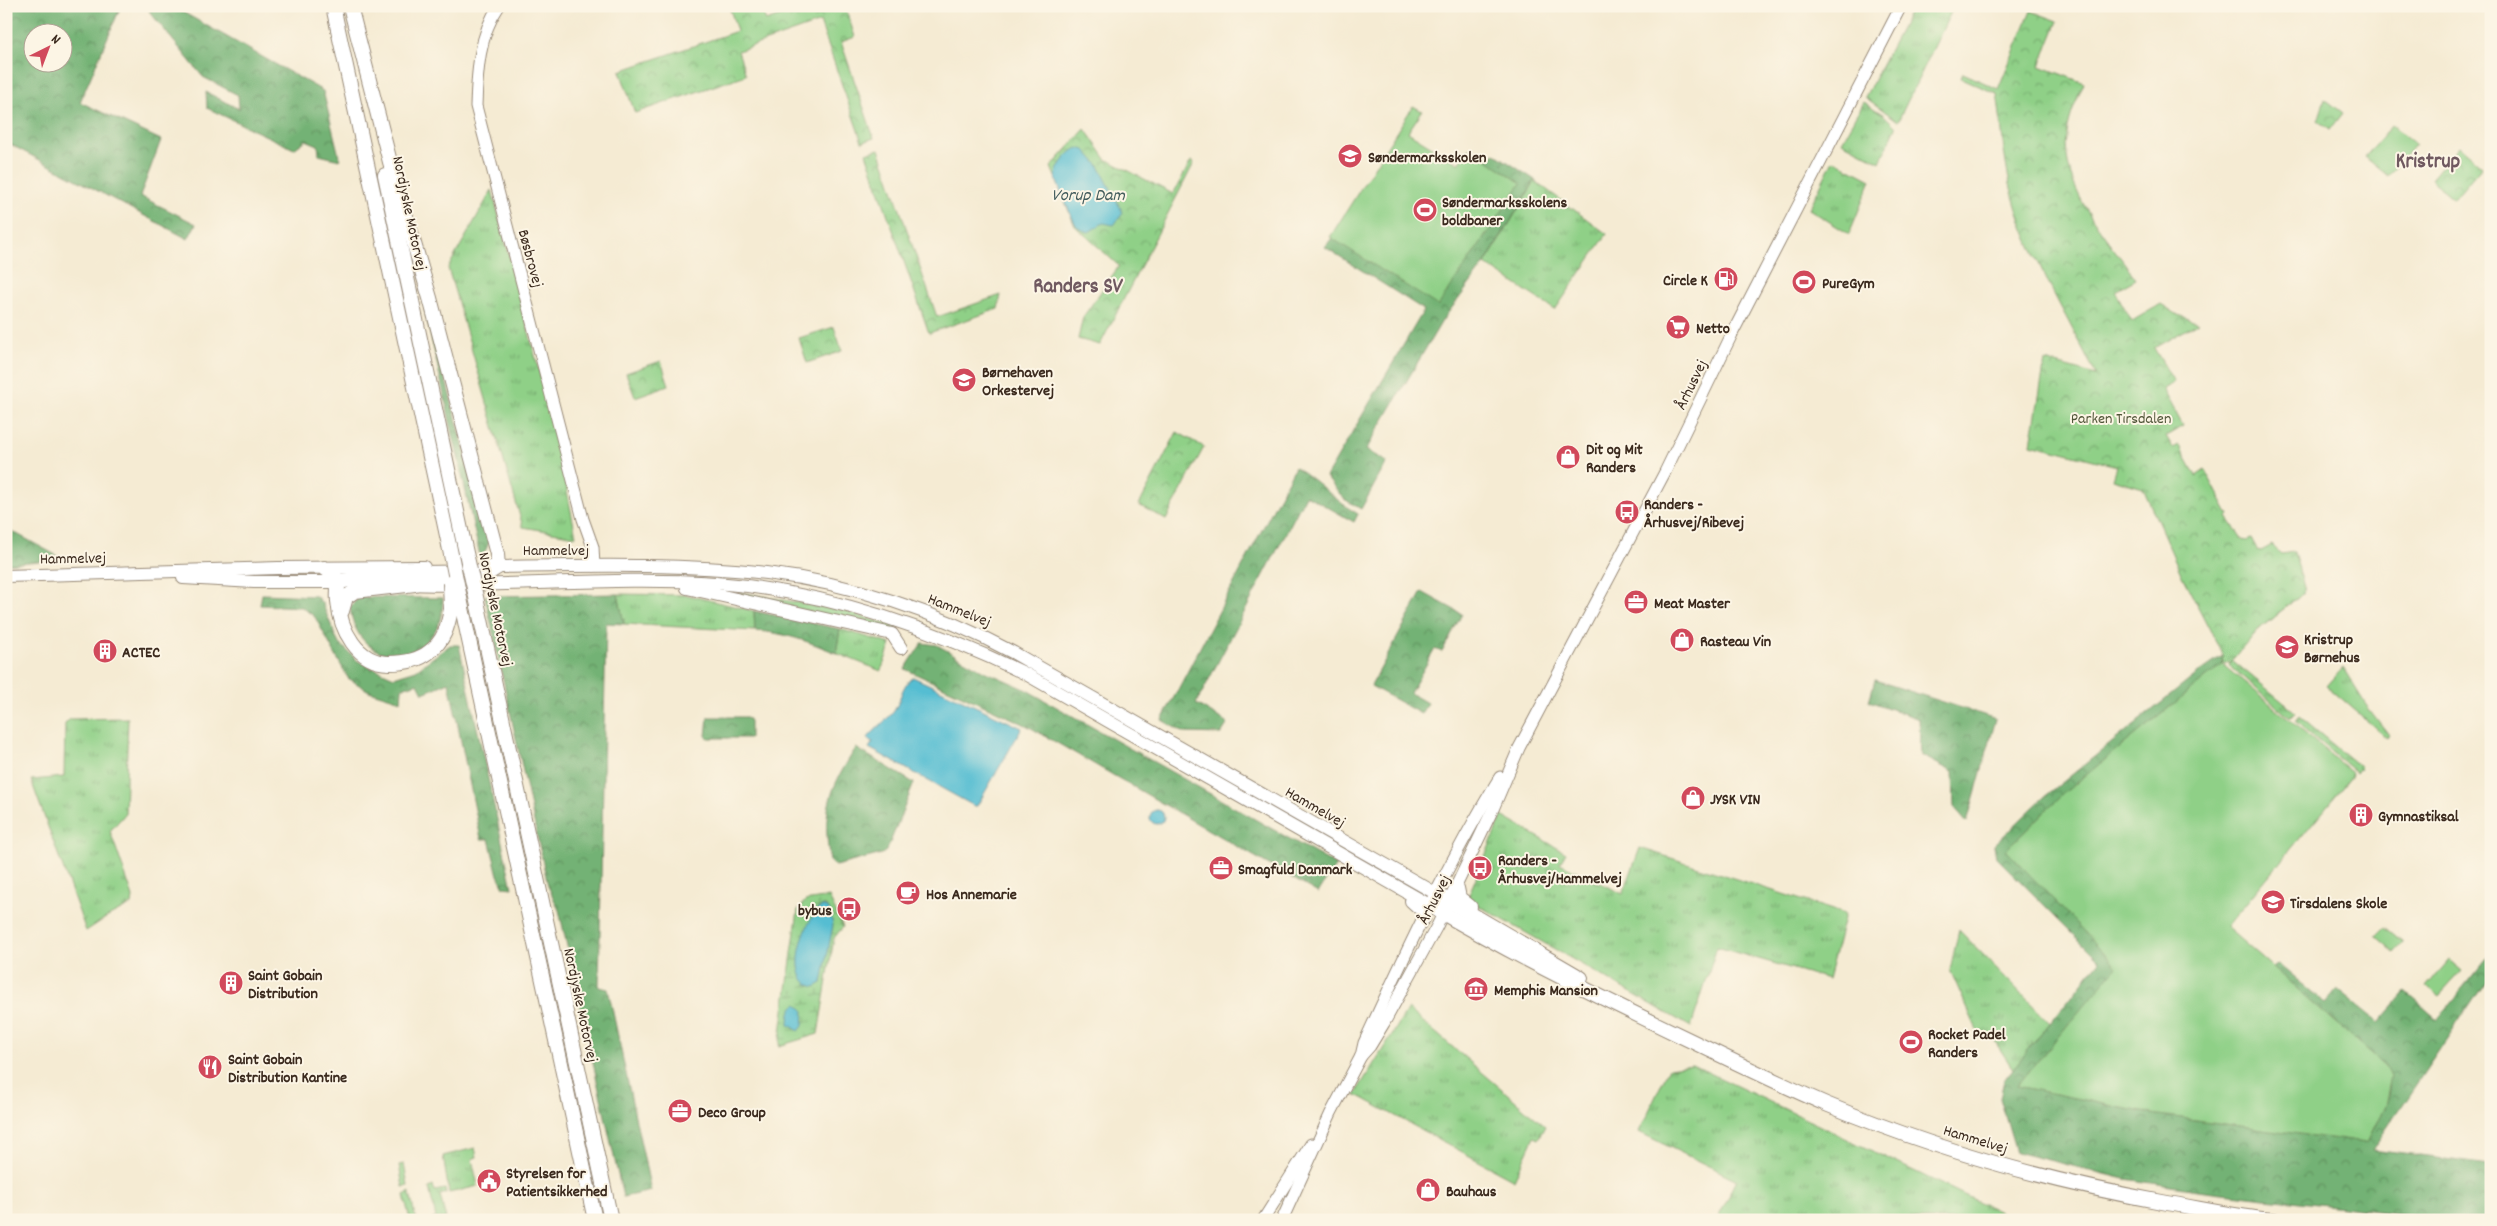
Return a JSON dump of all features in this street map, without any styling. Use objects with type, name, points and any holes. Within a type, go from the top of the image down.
[{"type":"highway","name":"Nordjyske Motorvej","points":[[333,6],[410,361],[446,545],[449,578],[595,1220]]},
{"type":"highway","name":"Nordjyske Motorvej","points":[[349,6],[611,1220]]},
{"type":"highway","points":[[338,581],[422,573],[490,572],[498,567],[497,554],[428,289],[390,162],[349,6]]},
{"type":"highway","points":[[324,568],[338,581],[340,617],[347,636],[356,647],[369,657],[386,663],[401,663],[425,656],[442,639],[457,608]]},
{"type":"highway","points":[[340,617],[344,602],[350,593],[415,584]]},
{"type":"highway","name":"Hammelvej","points":[[1440,904],[1561,966],[1684,1037]]},
{"type":"highway","name":"Hammelvej","points":[[1440,904],[1533,963],[1826,1104],[1943,1147],[2076,1184],[2253,1218],[2274,1220]]},
{"type":"main road","name":"Bøsbrovej","points":[[499,6],[487,33],[479,59],[476,106],[583,519],[593,547],[590,568]]},
{"type":"main road","name":"Århusvej","points":[[1361,1056],[1364,1043],[1440,904],[1519,748],[1664,472],[1733,332],[1901,6]]},
{"type":"main road","name":"Hammelvej","points":[[6,576],[324,568],[498,567],[745,571],[784,576],[866,594],[939,618],[1014,653],[1440,904]]},
{"type":"main road","points":[[485,583],[576,575],[590,568],[605,582]]},
{"type":"main road","name":"Hammelvej","points":[[123,574],[254,582],[338,581],[415,584],[660,582],[735,585],[807,596],[882,616],[948,639],[1026,674],[1321,842],[1440,904]]},
{"type":"main road","name":"Hammelvej","points":[[6,580],[24,576]]},
{"type":"main road","points":[[660,582],[892,634],[901,648]]},
{"type":"main road","name":"Århusvej","points":[[1282,1220],[1331,1113],[1361,1056],[1370,1046],[1384,1023],[1481,812],[1519,748]]},
{"type":"main road","name":"Århusvej","points":[[1263,1220],[1275,1198],[1331,1113]]},
{"type":"main road","points":[[1269,1220],[1275,1198]]},
{"type":"green space","points":[[6,6],[121,6],[80,102],[161,140],[140,196],[196,224],[188,239],[6,142]]},
{"type":"green space","points":[[155,6],[172,6],[323,91],[340,160],[319,155],[318,145],[306,140],[294,149],[207,108],[206,92],[239,109],[238,95],[203,77],[149,11]]},
{"type":"green space","points":[[729,6],[761,6],[766,21],[809,6],[845,6],[855,37],[841,42],[874,138],[862,142],[820,22],[738,51],[746,75],[635,113],[620,71],[737,31]]},
{"type":"green space","points":[[1913,6],[1954,6],[1898,121],[1865,97]]},
{"type":"green space","name":"Parken Tirsdalen","points":[[2031,11],[2058,21],[2040,66],[2084,83],[2070,121],[2067,134],[2067,155],[2078,193],[2088,212],[2136,279],[2115,291],[2132,321],[2161,304],[2178,315],[2198,323],[2154,348],[2174,382],[2163,389],[2183,426],[2166,436],[2173,448],[2179,445],[2196,476],[2205,470],[2229,515],[2227,517],[2243,540],[2251,539],[2257,550],[2261,551],[2272,545],[2281,554],[2294,552],[2305,591],[2257,631],[2232,661],[2223,664],[2222,653],[2182,576],[2143,488],[2113,479],[2117,466],[2031,444],[2045,361],[2096,375],[2047,281],[2017,209],[2006,162],[1997,94],[1961,78],[1963,73],[1998,89]]},
{"type":"green space","points":[[2325,99],[2343,113],[2330,130],[2318,121]]},
{"type":"green space","points":[[1864,102],[1884,115],[1896,127],[1880,162],[1842,142]]},
{"type":"green space","name":"Søndermarksskolens boldbaner","points":[[1413,106],[1422,111],[1408,132],[1459,164],[1470,148],[1521,183],[1438,306],[1330,237]]},
{"type":"green space","points":[[2392,125],[2415,144],[2388,176],[2365,157]]},
{"type":"green space","points":[[1085,129],[1106,159],[1173,194],[1191,161],[1194,163],[1100,345],[1078,339],[1083,317],[1119,266],[1075,226],[1051,167]]},
{"type":"green space","points":[[2459,146],[2482,166],[2454,199],[2431,179]]},
{"type":"green space","points":[[879,149],[937,317],[1001,295],[998,309],[929,333],[866,153]]},
{"type":"green space","points":[[1494,153],[1535,180],[1484,265],[1442,321],[1366,450],[1387,462],[1361,509],[1344,499],[1326,477],[1424,310],[1325,247],[1332,238],[1438,305],[1521,183],[1487,160]]},
{"type":"green space","points":[[1833,160],[1871,180],[1849,234],[1809,209]]},
{"type":"green space","points":[[1535,181],[1607,234],[1555,310],[1485,264]]},
{"type":"green space","points":[[492,190],[567,479],[567,491],[576,536],[523,527],[448,268]]},
{"type":"green space","points":[[427,309],[489,542],[485,552],[480,556],[425,310]]},
{"type":"green space","points":[[834,327],[842,351],[807,363],[799,338]]},
{"type":"green space","points":[[661,361],[669,385],[635,397],[626,373]]},
{"type":"green space","points":[[1177,432],[1204,447],[1166,520],[1139,505]]},
{"type":"green space","points":[[1295,467],[1358,514],[1354,522],[1306,495],[1196,704],[1228,723],[1221,734],[1184,733],[1162,720]]},
{"type":"green space","points":[[6,528],[63,559],[6,564]]},
{"type":"green space","points":[[2305,591],[2257,631],[2232,660],[2295,712],[2290,718],[2229,665],[2232,661],[2227,662],[2227,654]]},
{"type":"green space","points":[[739,592],[845,611],[899,628],[894,631],[739,596]]},
{"type":"green space","points":[[1422,592],[1462,614],[1442,652],[1435,649],[1410,693],[1427,703],[1421,714],[1371,686]]},
{"type":"green space","points":[[262,594],[316,596],[322,603],[338,642],[358,661],[394,677],[416,670],[450,645],[459,645],[512,888],[504,887],[498,875],[489,839],[481,839],[449,682],[423,693],[418,683],[402,688],[401,701],[369,691],[348,678],[315,617],[302,607],[260,605]]},
{"type":"green space","points":[[618,594],[688,595],[754,611],[755,631],[624,624]]},
{"type":"green space","points":[[618,594],[624,624],[606,623],[599,987],[608,989],[651,1191],[623,1197],[559,910],[548,886],[485,596]]},
{"type":"green space","points":[[359,597],[443,598],[440,621],[430,638],[416,649],[400,654],[383,653],[368,645],[356,630],[350,607]]},
{"type":"green space","points":[[754,611],[840,629],[836,653],[796,638],[776,633],[755,631]]},
{"type":"green space","points":[[840,629],[891,644],[881,671],[836,653]]},
{"type":"green space","points":[[922,643],[937,645],[982,670],[1023,688],[1336,865],[1318,893],[1026,725],[905,669]]},
{"type":"green space","points":[[2223,656],[2223,664],[2064,793],[2006,850],[2118,966],[2017,1086],[2152,1114],[2367,1143],[2381,1115],[2388,1095],[2390,1085],[2386,1066],[2273,968],[2278,964],[2325,1003],[2337,989],[2379,1023],[2406,992],[2437,1019],[2491,953],[2491,973],[2372,1150],[2491,1165],[2491,1220],[2455,1220],[2205,1191],[2125,1179],[2016,1152],[2000,1098],[2004,1080],[2100,961],[1996,857],[1994,845],[2043,798],[2197,674]]},
{"type":"green space","name":"Tirsdalens Skole","points":[[2223,664],[2352,773],[2351,777],[2226,927],[2386,1066],[2391,1076],[2385,1106],[2367,1143],[2152,1114],[2017,1086],[2117,966],[2006,850],[2064,793]]},
{"type":"green space","points":[[2343,668],[2366,705],[2389,735],[2387,738],[2327,686]]},
{"type":"green space","points":[[1875,680],[1996,719],[1967,822],[1954,807],[1953,772],[1921,755],[1919,719],[1869,701]]},
{"type":"green space","points":[[2299,716],[2361,768],[2356,773],[2295,721]]},
{"type":"green space","points":[[708,717],[747,717],[750,721],[750,738],[708,738],[706,736]]},
{"type":"green space","points":[[128,718],[125,814],[110,831],[133,897],[132,904],[86,931],[31,780],[64,777],[65,724],[70,719]]},
{"type":"green space","points":[[856,748],[914,783],[887,850],[882,854],[835,866],[830,862],[827,815],[833,790]]},
{"type":"green space","points":[[1502,816],[1566,853],[1560,863],[1623,894],[1640,848],[1845,914],[1828,979],[1717,947],[1691,1027],[1467,899]]},
{"type":"green space","points":[[829,897],[843,927],[834,938],[818,1034],[779,1046],[798,910],[805,901]],"holes":[[[826,906],[822,983],[818,909]]]},
{"type":"green space","points":[[2385,927],[2403,942],[2394,952],[2376,936]]},
{"type":"green space","points":[[1959,930],[2050,1023],[2013,1069],[1992,1037],[1978,1032],[1950,970]]},
{"type":"green space","points":[[2449,960],[2462,971],[2439,996],[2427,986]]},
{"type":"green space","points":[[1408,1009],[1545,1126],[1538,1139],[1534,1137],[1514,1180],[1355,1094]]},
{"type":"green space","points":[[1693,1065],[2016,1220],[1717,1220],[1737,1180],[1639,1132],[1669,1068]]},
{"type":"green space","points":[[475,1148],[477,1157],[472,1159],[478,1186],[449,1193],[443,1156]]},
{"type":"green space","points":[[404,1164],[408,1186],[403,1187],[399,1165]]},
{"type":"green space","points":[[433,1186],[435,1191],[445,1189],[446,1193],[440,1195],[446,1219],[429,1220],[436,1218],[429,1188]]},
{"type":"green space","points":[[410,1192],[416,1220],[410,1220],[404,1195]]},
{"type":"water","name":"Vorup Dam","points":[[1078,148],[1085,150],[1099,166],[1123,213],[1114,225],[1103,223],[1089,232],[1082,230],[1076,225],[1057,181],[1056,174],[1063,160]]},
{"type":"water","points":[[913,677],[1022,728],[977,806],[869,748],[873,742],[867,739],[897,707],[903,689]]},
{"type":"water","points":[[1154,810],[1160,810],[1164,817],[1160,824],[1154,824],[1150,820],[1150,814]]},
{"type":"water","points":[[822,906],[829,909],[833,925],[822,983],[815,987],[806,982],[800,974],[800,949],[809,923]]},
{"type":"water","points":[[797,1004],[804,1011],[803,1026],[799,1031],[789,1025],[791,1010]]},
{"type":"place","name":"Søndermarksskolen","points":[[1350,156]]},
{"type":"place","name":"Søndermarksskolens boldbaner","points":[[1425,210]]},
{"type":"place","name":"Circle K","points":[[1726,279]]},
{"type":"place","name":"PureGym","points":[[1804,282]]},
{"type":"place","name":"Netto","points":[[1678,327]]},
{"type":"place","name":"Børnehaven Orkestervej","points":[[964,380]]},
{"type":"place","name":"Dit og Mit Randers","points":[[1568,457]]},
{"type":"place","name":"Randers - Århusvej/Ribevej","points":[[1627,512]]},
{"type":"place","name":"Meat Master","points":[[1636,602]]},
{"type":"place","name":"Rasteau Vin","points":[[1682,640]]},
{"type":"place","name":"Kristrup Børnehus","points":[[2287,647]]},
{"type":"place","name":"ACTEC","points":[[105,651]]},
{"type":"place","name":"JYSK VIN","points":[[1693,798]]},
{"type":"place","name":"Gymnastiksal","points":[[2361,815]]},
{"type":"place","name":"Smagfuld Danmark","points":[[1221,868]]},
{"type":"place","name":"Randers - Århusvej/Hammelvej","points":[[1480,868]]},
{"type":"place","name":"Hos Annemarie","points":[[908,893]]},
{"type":"place","name":"Tirsdalens Skole","points":[[2273,902]]},
{"type":"place","name":"bybus","points":[[849,909]]},
{"type":"place","name":"Saint Gobain Distribution","points":[[231,983]]},
{"type":"place","name":"Memphis Mansion","points":[[1476,989]]},
{"type":"place","name":"Rocket Padel Randers","points":[[1911,1042]]},
{"type":"place","name":"Saint Gobain Distribution Kantine","points":[[210,1067]]},
{"type":"place","name":"Deco Group","points":[[680,1111]]},
{"type":"place","name":"Styrelsen for Patientsikkerhed","points":[[489,1181]]},
{"type":"place","name":"Bauhaus","points":[[1428,1190]]},
{"type":"district","name":"Kristrup","points":[[2428,160]]},
{"type":"district","name":"Randers SV","points":[[1078,285]]}]
